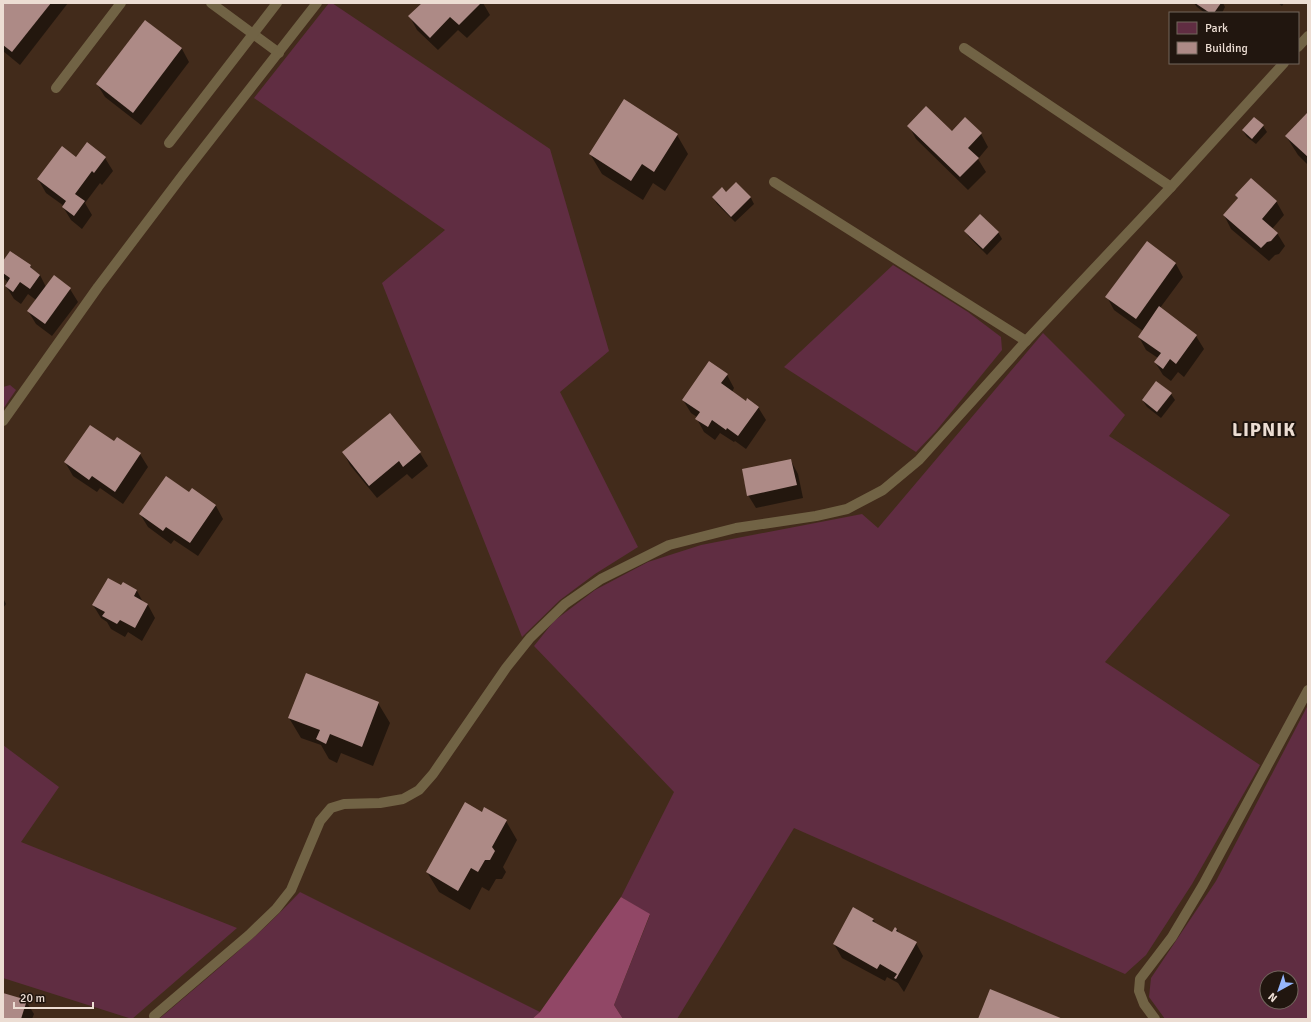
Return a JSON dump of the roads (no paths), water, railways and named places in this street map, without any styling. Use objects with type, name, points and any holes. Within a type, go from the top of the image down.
[{"type":"lane","points":[[56,88],[121,3]]},
{"type":"lane","points":[[211,3],[279,53]]},
{"type":"lane","points":[[169,143],[277,3]]},
{"type":"lane","points":[[3,421],[98,287],[182,176],[317,3]]},
{"type":"lane","points":[[1299,46],[1308,36]]},
{"type":"lane","points":[[964,48],[1170,187]]},
{"type":"lane","points":[[154,1016],[249,935],[276,909],[291,890],[320,821],[331,808],[344,804],[380,803],[403,799],[418,790],[433,774],[506,668],[530,638],[566,604],[601,579],[668,545],[736,528],[816,516],[847,509],[884,490],[919,460],[1026,341],[1283,64]]},
{"type":"lane","points":[[774,182],[1026,341]]},
{"type":"lane","points":[[1156,1019],[1144,1004],[1139,991],[1140,979],[1172,937],[1203,885],[1308,690]]},
{"type":"district","name":"LIPNIK","points":[[1264,430]]}]
